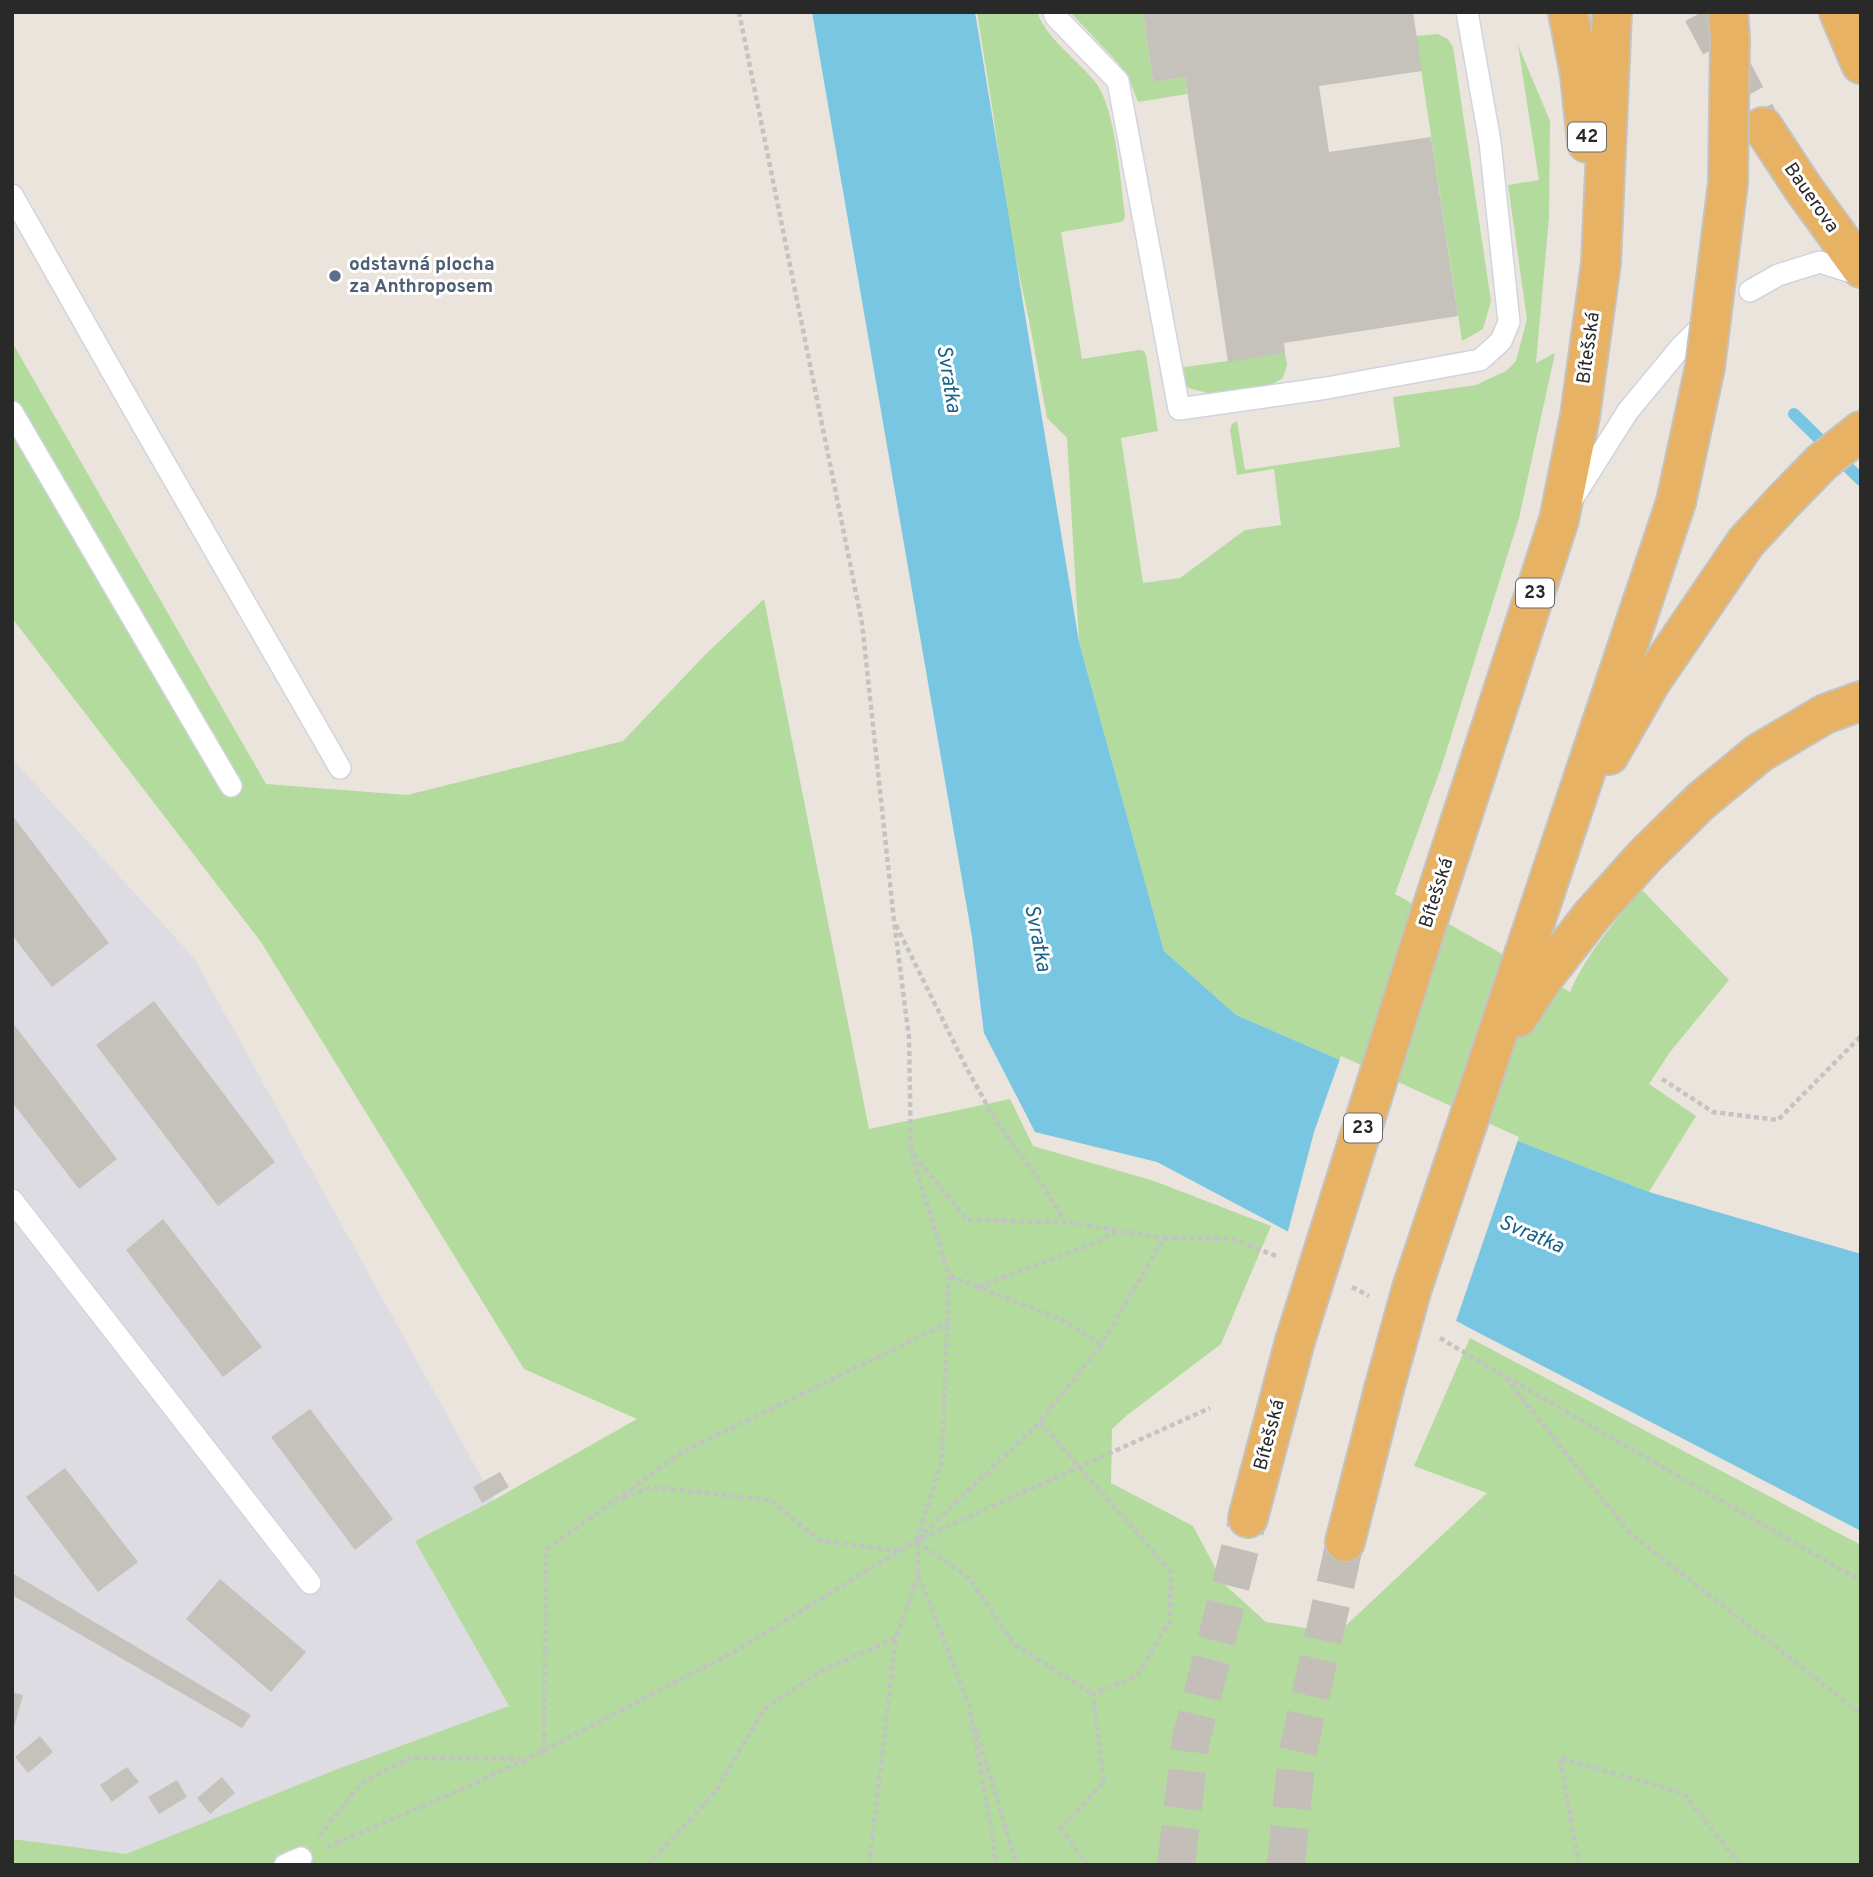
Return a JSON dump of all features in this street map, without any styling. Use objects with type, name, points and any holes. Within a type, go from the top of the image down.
[{"type":"highway","name":"42","points":[[1568,12],[1580,75],[1601,263]]},
{"type":"highway","name":"23","points":[[1601,263],[1612,12]]},
{"type":"highway","points":[[1345,1542],[1412,1288],[1487,1065],[1533,971],[1560,847],[1676,502],[1705,367],[1728,183],[1728,12]]},
{"type":"highway","points":[[1839,12],[1861,64]]},
{"type":"highway","name":"Bauerova","points":[[1763,127],[1861,268]]},
{"type":"highway","name":"Bítešská","points":[[1248,1518],[1296,1341],[1430,914],[1559,520],[1580,416],[1601,263]]},
{"type":"highway","points":[[1560,847],[1650,683],[1746,542],[1822,463],[1861,431]]},
{"type":"highway","points":[[1533,971],[1593,914],[1645,856],[1701,801],[1759,753],[1825,714],[1861,701]]},
{"type":"lane","points":[[1054,12],[1118,81],[1179,410],[1327,388],[1480,360],[1501,341],[1509,322],[1508,308],[1490,142],[1467,12]]},
{"type":"lane","points":[[12,195],[340,768]]},
{"type":"lane","points":[[1750,291],[1778,275],[1820,262],[1861,275]]},
{"type":"lane","points":[[1559,520],[1628,411],[1696,332]]},
{"type":"lane","points":[[12,412],[231,786]]},
{"type":"lane","points":[[12,1200],[310,1583]]},
{"type":"path","points":[[739,12],[862,623],[909,1038],[911,1152],[949,1276],[942,1460],[917,1540],[918,1574],[969,1705],[1017,1865]]},
{"type":"path","points":[[894,921],[994,1118],[1044,1187],[1065,1222]]},
{"type":"path","points":[[1662,1079],[1713,1112],[1778,1120],[1861,1036]]},
{"type":"path","points":[[911,1152],[967,1220],[1065,1222],[1164,1238],[1232,1239],[1279,1258]]},
{"type":"path","points":[[978,1287],[1097,1242],[1119,1231]]},
{"type":"path","points":[[917,1540],[1041,1422],[1101,1345],[1164,1238]]},
{"type":"path","points":[[949,1276],[1065,1321],[1101,1345]]},
{"type":"path","points":[[1350,1286],[1374,1300]]},
{"type":"path","points":[[544,1750],[546,1550],[682,1452],[948,1323]]},
{"type":"path","points":[[1433,1334],[1861,1581]]},
{"type":"path","points":[[1504,1376],[1629,1532],[1861,1714]]},
{"type":"path","points":[[293,1861],[527,1759],[732,1653],[917,1540],[1210,1408]]},
{"type":"path","points":[[1041,1422],[1171,1572],[1170,1620],[1137,1676],[1093,1694]]},
{"type":"path","points":[[615,1500],[651,1487],[770,1500],[819,1540],[900,1551]]},
{"type":"path","points":[[917,1540],[969,1578],[1014,1644],[1093,1694]]},
{"type":"path","points":[[869,1865],[897,1638],[918,1574]]},
{"type":"path","points":[[648,1865],[716,1791],[764,1709],[823,1670],[897,1638]]},
{"type":"path","points":[[1087,1865],[1061,1828],[1104,1782],[1093,1694]]},
{"type":"path","points":[[969,1705],[996,1865]]},
{"type":"path","points":[[293,1861],[361,1783],[410,1758],[527,1759]]},
{"type":"path","points":[[1579,1865],[1560,1758],[1683,1794],[1741,1865]]},
{"type":"shaded area","points":[[12,759],[194,958],[494,1500],[415,1541],[509,1706],[335,1770],[126,1855],[12,1839]]},
{"type":"green space","points":[[977,12],[1037,12],[1056,41],[1096,83],[1103,95],[1113,128],[1124,220],[1061,232],[1082,359],[1139,350],[1146,355],[1158,431],[1121,438],[1143,583],[1180,578],[1245,530],[1281,525],[1274,469],[1237,475],[1230,430],[1232,424],[1237,421],[1245,470],[1400,447],[1393,397],[1476,385],[1506,371],[1516,361],[1527,319],[1508,185],[1539,180],[1518,45],[1550,121],[1549,217],[1536,363],[1555,353],[1519,518],[1442,765],[1395,894],[1570,992],[1593,951],[1642,890],[1729,980],[1670,1052],[1649,1084],[1696,1116],[1649,1192],[1518,1141],[1236,1015],[1164,951],[1079,642],[1067,438],[1047,418],[1010,233]]},
{"type":"green space","points":[[1070,12],[1143,12],[1153,82],[1185,77],[1187,94],[1138,102],[1130,81],[1118,63]]},
{"type":"green space","points":[[1438,34],[1448,39],[1453,47],[1491,301],[1483,329],[1462,341],[1416,36]]},
{"type":"green space","points":[[12,342],[266,784],[407,795],[623,741],[705,655],[764,599],[869,1129],[1010,1099],[1033,1146],[1154,1181],[1271,1226],[1221,1344],[1112,1429],[1111,1483],[1193,1526],[1224,1584],[1266,1622],[1338,1633],[1487,1493],[1414,1466],[1470,1338],[1861,1545],[1861,1865],[12,1865],[12,1839],[126,1854],[335,1770],[509,1706],[415,1541],[494,1500],[637,1419],[524,1369],[261,942],[12,618]]},
{"type":"green space","points":[[1285,353],[1287,365],[1283,378],[1271,385],[1212,394],[1188,388],[1178,368]]},
{"type":"water","name":"Svratka","points":[[812,12],[975,12],[1079,642],[1164,951],[1236,1015],[1518,1141],[1649,1192],[1861,1254],[1861,1531],[1157,1162],[1035,1132],[984,1033],[972,937]]},
{"type":"pier","points":[[1341,1056],[1519,1137],[1455,1324],[1287,1235],[1314,1132]]},
{"type":"building","points":[[1143,12],[1413,12],[1422,71],[1319,86],[1329,152],[1431,137],[1458,316],[1284,343],[1285,353],[1228,362],[1185,77],[1153,82]]},
{"type":"building","points":[[12,815],[109,943],[52,987],[12,935]]},
{"type":"building","points":[[154,1001],[275,1162],[218,1206],[96,1045]]},
{"type":"building","points":[[12,1022],[117,1159],[79,1189],[12,1102]]},
{"type":"building","points":[[163,1219],[262,1347],[223,1377],[126,1250]]},
{"type":"building","points":[[310,1409],[393,1519],[355,1550],[271,1437]]},
{"type":"building","points":[[65,1468],[138,1562],[98,1592],[26,1497]]},
{"type":"building","points":[[500,1472],[509,1487],[482,1503],[473,1487]]},
{"type":"building","points":[[12,1573],[251,1715],[242,1728],[12,1595]]},
{"type":"building","points":[[220,1579],[306,1652],[271,1692],[186,1619]]},
{"type":"building","points":[[12,1692],[23,1695],[13,1731],[12,1731]]},
{"type":"building","points":[[40,1736],[53,1752],[28,1773],[15,1757]]},
{"type":"building","points":[[127,1767],[139,1782],[112,1802],[100,1785]]},
{"type":"building","points":[[222,1777],[235,1793],[210,1814],[197,1798]]},
{"type":"building","points":[[177,1780],[187,1797],[159,1814],[148,1797]]},
{"type":"waterway","points":[[1794,414],[1861,480]]},
{"type":"tunnel","points":[[1702,12],[1763,127]]},
{"type":"tunnel","points":[[1176,1865],[1191,1739],[1248,1518]]},
{"type":"tunnel","points":[[1286,1865],[1297,1755],[1345,1542]]},
{"type":"place","name":"odstavná plocha za Anthroposem","points":[[335,276]]}]
